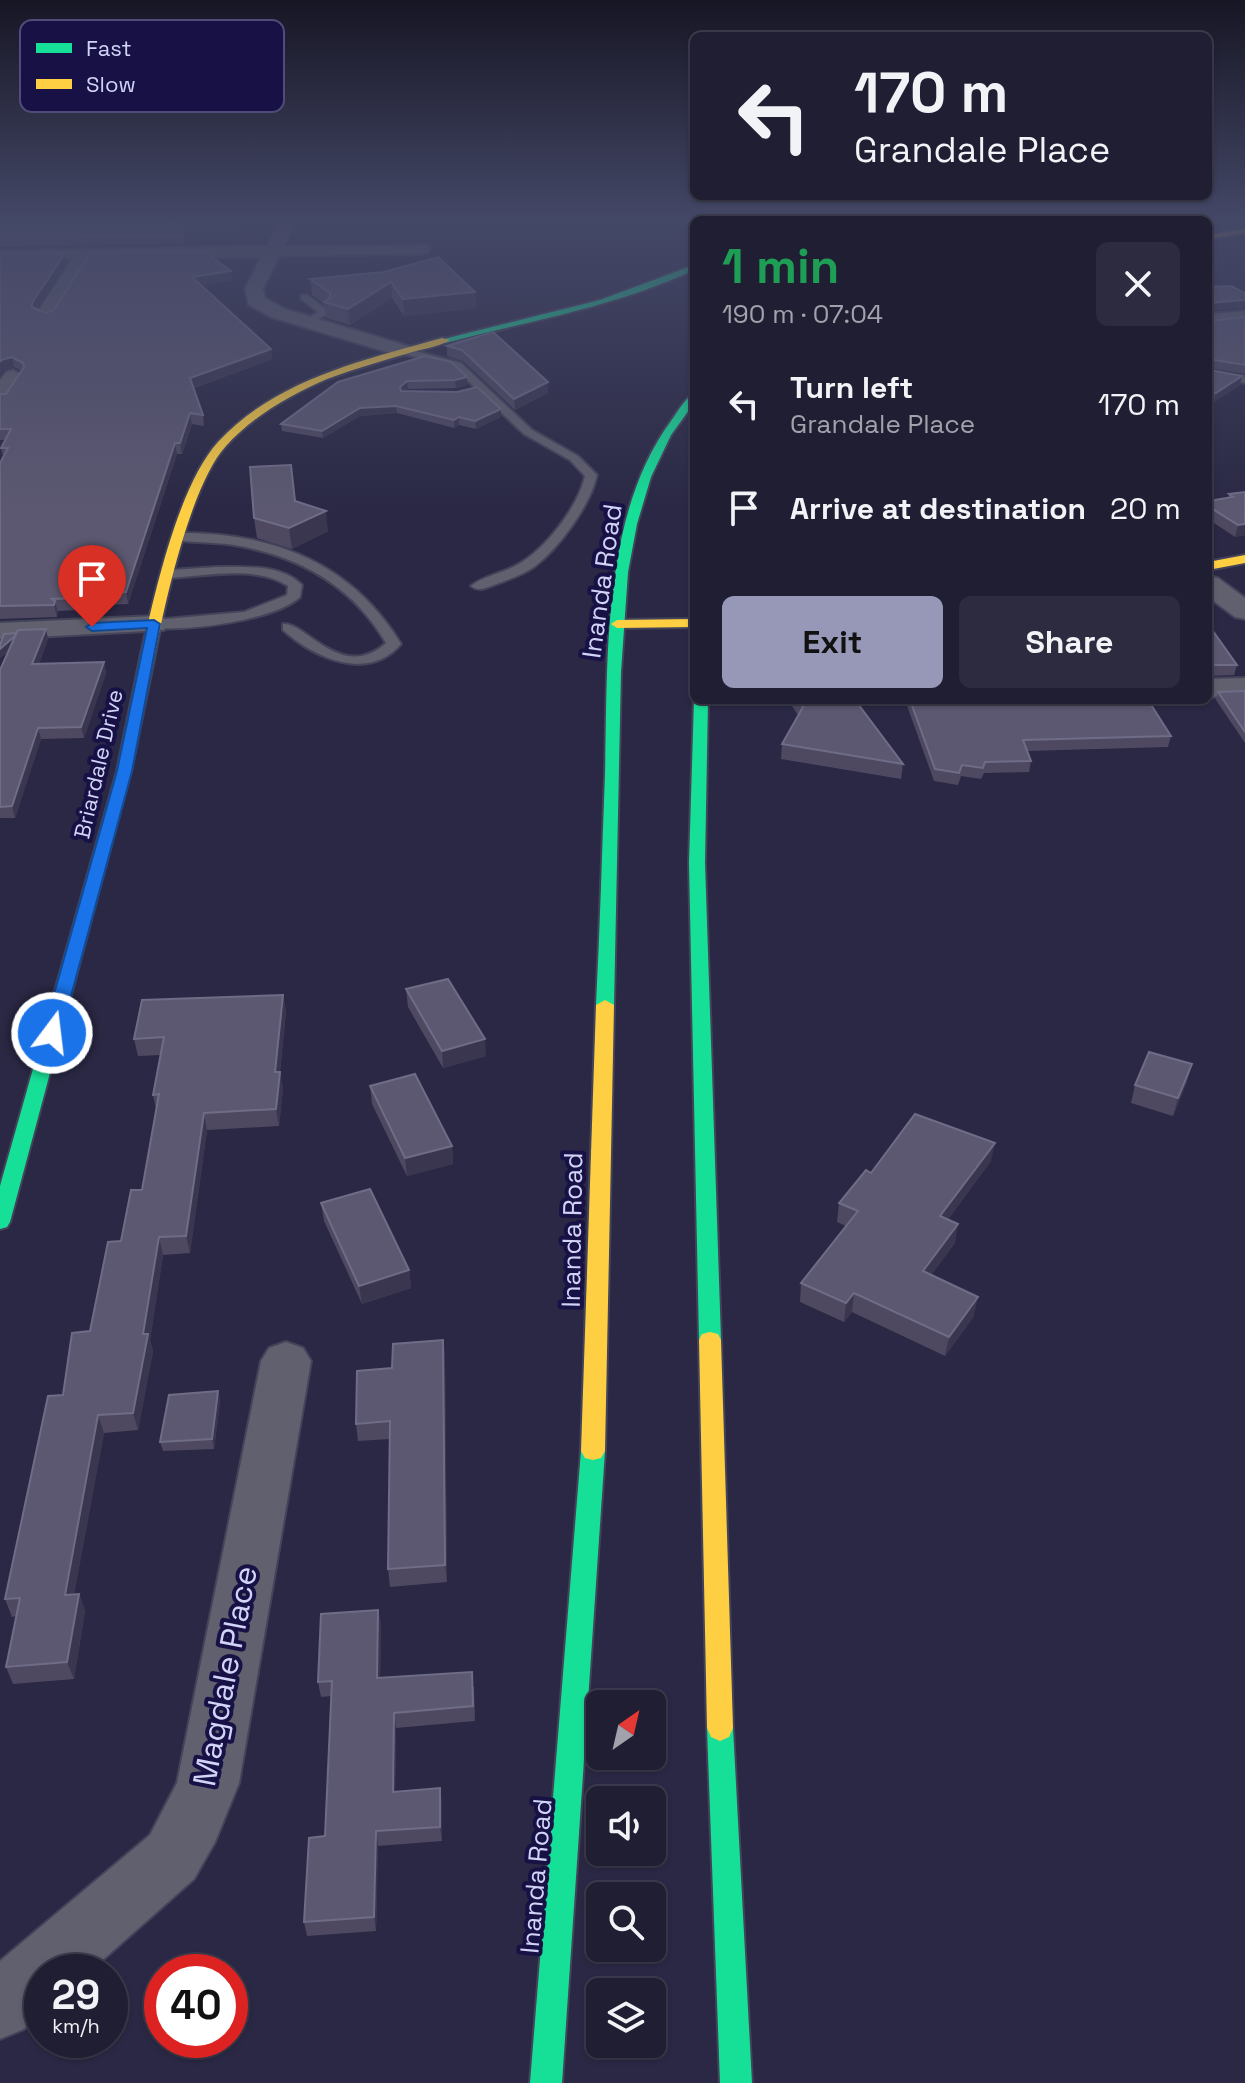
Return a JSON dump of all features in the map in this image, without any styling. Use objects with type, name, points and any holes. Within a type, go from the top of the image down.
[{"type":"street","points":[[295,318],[404,351]]},
{"type":"street","name":"Briardale Drive","points":[[0,1222],[14,1122],[124,771],[154,624],[198,485],[218,448],[248,419],[281,397],[321,378],[404,351],[542,318]]},
{"type":"street","points":[[0,396],[13,376]]},
{"type":"street","name":"Inanda Road","points":[[546,2083],[591,1504],[610,746],[619,616],[633,522],[659,436],[690,401]]},
{"type":"street","points":[[1212,565],[1245,559]]},
{"type":"street","points":[[1212,587],[1245,611]]},
{"type":"street","points":[[619,616],[690,607]]},
{"type":"street","points":[[619,616],[690,623]]},
{"type":"street","points":[[0,631],[154,624]]},
{"type":"street","points":[[1212,688],[1245,687]]},
{"type":"street","points":[[701,704],[699,938],[722,1799],[736,2083]]},
{"type":"street","name":"Magdale Place","points":[[0,2005],[172,1857],[193,1820],[208,1783],[286,1361]]},
{"type":"lane","points":[[308,322],[314,318]]},
{"type":"lane","points":[[404,351],[453,362],[528,432],[586,466],[592,481],[546,548],[531,562],[511,574],[478,586]]},
{"type":"lane","points":[[1212,374],[1245,380]]},
{"type":"lane","points":[[465,393],[480,387]]},
{"type":"lane","points":[[182,537],[232,540],[308,562],[327,571],[352,593],[394,644],[370,656],[335,657],[314,649],[288,627]]},
{"type":"lane","points":[[154,624],[257,613],[279,606],[293,597],[295,585],[288,578],[268,573],[170,574]]},
{"type":"building","points":[[0,318],[237,318],[271,349],[190,378],[203,415],[190,413],[180,443],[175,443],[126,592],[79,594],[77,598],[52,599],[54,605],[0,606],[0,463],[8,448],[1,448],[11,429],[0,429],[0,394],[6,394],[24,367],[23,363],[12,357],[0,362]]},
{"type":"building","points":[[1245,318],[1245,365],[1212,360],[1212,321]]},
{"type":"building","points":[[493,332],[548,382],[514,399],[462,350],[447,346]]},
{"type":"building","points":[[425,356],[451,362],[467,377],[407,381],[400,387],[401,391],[457,392],[477,387],[501,409],[475,421],[459,417],[454,420],[396,406],[360,408],[322,431],[281,424],[338,382]]},
{"type":"building","points":[[1212,371],[1242,376],[1212,392]]},
{"type":"building","points":[[291,465],[295,501],[326,511],[289,528],[254,518],[250,467]]},
{"type":"building","points":[[1245,492],[1245,524],[1238,525],[1212,509],[1212,500],[1233,497],[1229,494]]},
{"type":"building","points":[[46,629],[32,664],[104,662],[81,727],[38,728],[12,806],[0,807],[0,670],[18,630]]},
{"type":"building","points":[[1212,630],[1237,665],[1212,665]]},
{"type":"building","points":[[16,633],[15,636],[0,649],[4,634]]},
{"type":"building","points":[[1245,691],[1245,732],[1218,692]]},
{"type":"building","points":[[801,704],[858,704],[903,764],[782,744],[803,707]]},
{"type":"building","points":[[911,704],[1151,704],[1171,736],[1023,740],[1031,761],[985,762],[983,768],[962,765],[959,773],[935,769]]},
{"type":"building","points":[[448,979],[485,1039],[442,1051],[406,989]]},
{"type":"building","points":[[283,995],[275,1072],[280,1072],[276,1109],[204,1113],[186,1236],[159,1237],[143,1334],[148,1334],[133,1413],[98,1415],[65,1595],[79,1594],[67,1662],[6,1667],[20,1598],[5,1599],[48,1396],[63,1395],[72,1333],[90,1331],[108,1242],[121,1241],[131,1190],[142,1190],[159,1094],[153,1095],[164,1037],[134,1039],[142,1000]]},
{"type":"building","points":[[1149,1052],[1192,1064],[1178,1098],[1135,1085]]},
{"type":"building","points":[[415,1074],[452,1146],[405,1158],[370,1086]]},
{"type":"building","points":[[915,1114],[995,1143],[940,1216],[958,1224],[923,1271],[978,1297],[949,1337],[854,1293],[846,1303],[801,1283],[858,1211],[839,1203],[866,1170],[871,1173]]},
{"type":"building","points":[[370,1189],[409,1270],[359,1286],[321,1203]]},
{"type":"building","points":[[443,1340],[445,1565],[388,1569],[390,1421],[356,1424],[357,1371],[392,1368],[393,1344]]},
{"type":"building","points":[[218,1391],[212,1439],[160,1442],[169,1395]]},
{"type":"building","points":[[378,1610],[377,1678],[472,1672],[473,1706],[394,1713],[393,1792],[440,1788],[440,1827],[376,1831],[374,1917],[304,1922],[309,1838],[325,1836],[332,1681],[318,1682],[321,1614]]},
{"type":"traffic: fast","points":[[445,340],[537,318]]},
{"type":"traffic: fast","points":[[605,1005],[614,672],[622,572],[631,524],[645,477],[666,435],[690,402]]},
{"type":"traffic: fast","points":[[0,1222],[124,771],[148,654]]},
{"type":"traffic: fast","points":[[701,704],[697,863],[710,1340]]},
{"type":"traffic: fast","points":[[546,2083],[593,1451]]},
{"type":"traffic: fast","points":[[720,1728],[736,2083]]},
{"type":"traffic: slow","points":[[148,654],[187,514],[209,463],[220,446],[243,424],[295,390],[354,366],[445,340]]},
{"type":"traffic: slow","points":[[1212,565],[1245,559]]},
{"type":"traffic: slow","points":[[617,624],[690,623]]},
{"type":"traffic: slow","points":[[593,1451],[605,1005]]},
{"type":"traffic: slow","points":[[710,1340],[720,1728]]},
{"type":"route","points":[[52,1033],[124,771],[154,624],[92,627]]}]
